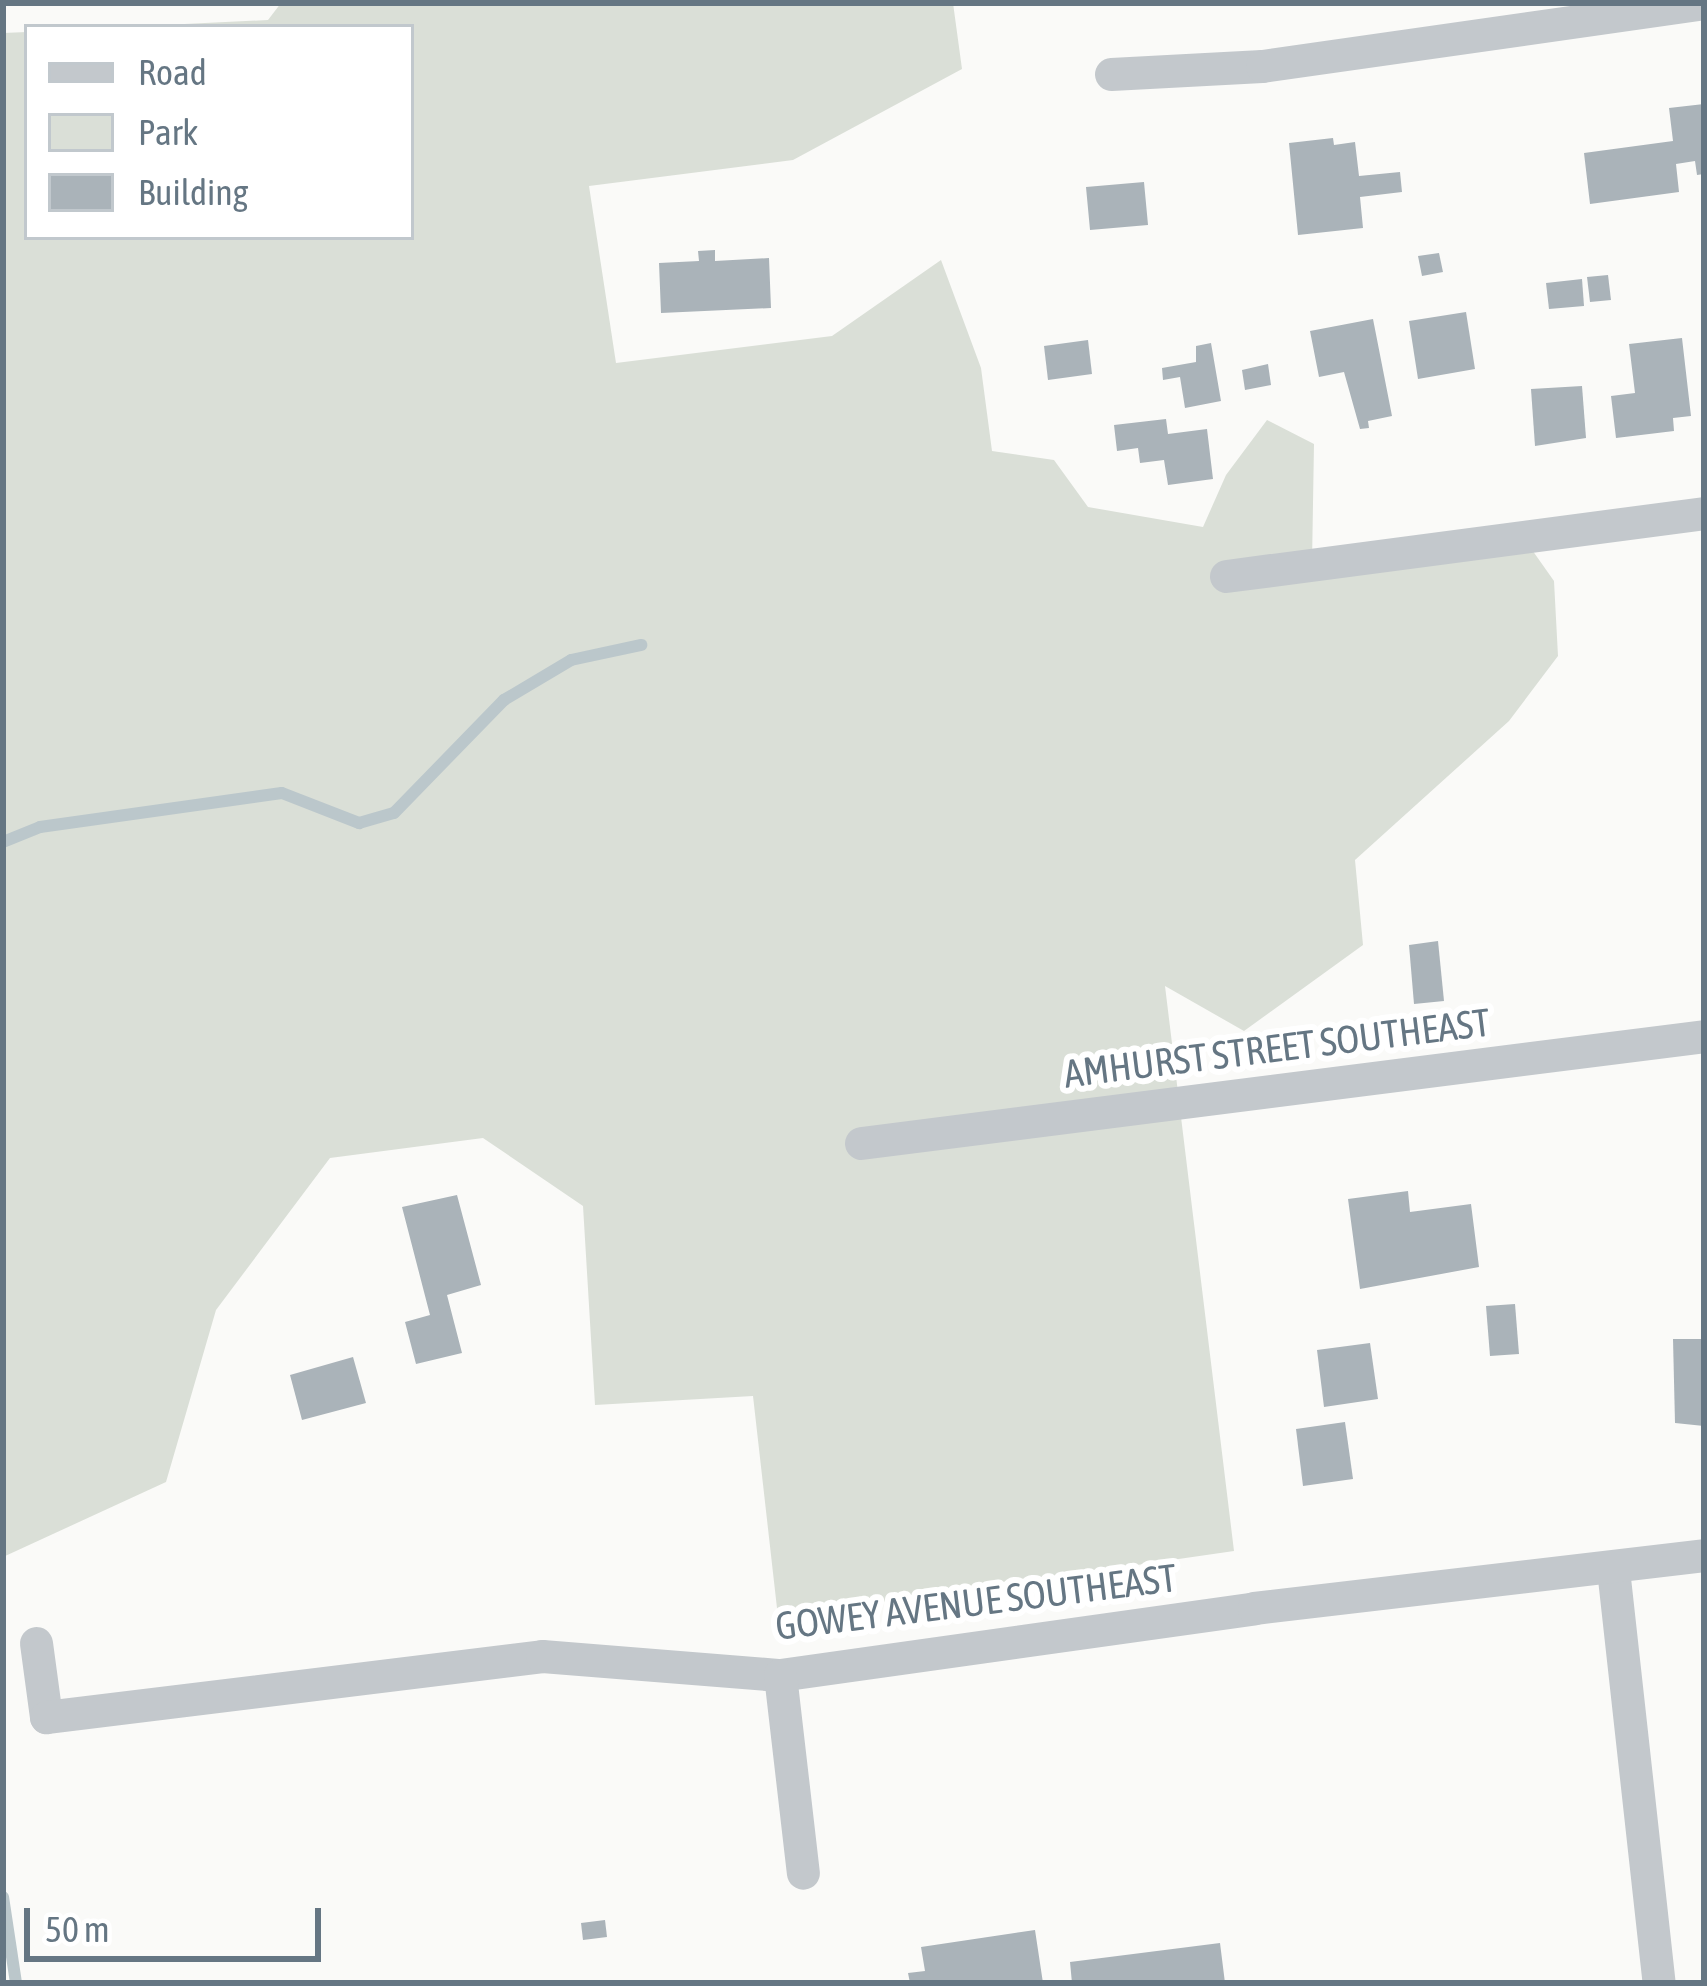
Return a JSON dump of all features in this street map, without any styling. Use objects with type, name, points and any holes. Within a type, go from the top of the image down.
[{"type":"street","points":[[1111,74],[1262,66],[1704,3]]},
{"type":"street","points":[[1226,576],[1704,513]]},
{"type":"street","name":"AMHURST STREET SOUTHEAST","points":[[861,1143],[1704,1036]]},
{"type":"street","name":"GOWEY AVENUE SOUTHEAST","points":[[36,1642],[46,1717],[542,1655],[780,1675],[1254,1608],[1704,1555]]},
{"type":"street","points":[[1613,1568],[1659,1983]]},
{"type":"street","points":[[780,1675],[803,1873]]},
{"type":"green space","points":[[281,3],[953,3],[962,69],[793,160],[589,186],[616,363],[832,336],[941,260],[981,368],[992,451],[1054,460],[1088,507],[1203,527],[1226,475],[1267,420],[1314,444],[1312,564],[1523,537],[1554,581],[1558,656],[1509,721],[1355,860],[1363,945],[1244,1031],[1165,986],[1234,1551],[778,1617],[753,1396],[595,1405],[583,1206],[483,1138],[330,1158],[216,1310],[166,1482],[3,1557],[3,33],[24,32],[24,240],[414,240],[414,24],[185,24],[268,20]]},
{"type":"building","points":[[1704,104],[1704,174],[1697,175],[1695,161],[1676,164],[1679,192],[1590,204],[1584,153],[1673,141],[1669,108]]},
{"type":"building","points":[[1333,138],[1334,145],[1355,142],[1359,176],[1400,172],[1402,192],[1360,197],[1363,228],[1298,235],[1289,143]]},
{"type":"building","points":[[1144,182],[1148,225],[1090,230],[1086,187]]},
{"type":"building","points":[[715,250],[715,261],[769,258],[771,308],[661,313],[659,263],[699,261],[698,251]]},
{"type":"building","points":[[1439,253],[1443,272],[1422,276],[1418,256]]},
{"type":"building","points":[[1608,275],[1611,300],[1590,302],[1587,277]]},
{"type":"building","points":[[1582,279],[1584,306],[1549,309],[1546,283]]},
{"type":"building","points":[[1466,312],[1475,369],[1418,379],[1409,321]]},
{"type":"building","points":[[1373,319],[1392,416],[1368,421],[1369,428],[1360,429],[1344,372],[1319,377],[1310,331]]},
{"type":"building","points":[[1682,338],[1691,416],[1673,418],[1674,431],[1616,438],[1611,396],[1635,393],[1629,344]]},
{"type":"building","points":[[1088,340],[1092,374],[1048,380],[1044,346]]},
{"type":"building","points":[[1211,343],[1221,401],[1185,408],[1180,377],[1163,380],[1162,368],[1196,362],[1196,346]]},
{"type":"building","points":[[1268,364],[1271,385],[1245,390],[1242,370]]},
{"type":"building","points":[[1582,386],[1586,438],[1535,446],[1531,389]]},
{"type":"building","points":[[1166,419],[1168,434],[1207,429],[1213,479],[1168,485],[1164,460],[1140,463],[1138,448],[1117,451],[1114,425]]},
{"type":"building","points":[[1438,941],[1444,1001],[1414,1004],[1409,945]]},
{"type":"building","points":[[1408,1191],[1410,1212],[1471,1204],[1479,1267],[1360,1289],[1348,1199]]},
{"type":"building","points":[[457,1195],[481,1285],[447,1295],[462,1353],[416,1364],[405,1322],[430,1315],[402,1207]]},
{"type":"building","points":[[1515,1304],[1519,1354],[1490,1356],[1486,1306]]},
{"type":"building","points":[[1673,1339],[1704,1339],[1704,1426],[1675,1423]]},
{"type":"building","points":[[1370,1343],[1378,1399],[1324,1407],[1317,1350]]},
{"type":"building","points":[[353,1357],[366,1403],[302,1420],[290,1375]]},
{"type":"building","points":[[1345,1422],[1353,1479],[1303,1486],[1296,1429]]},
{"type":"building","points":[[605,1920],[607,1937],[583,1940],[581,1923]]},
{"type":"building","points":[[1035,1930],[1043,1983],[910,1983],[908,1973],[925,1971],[921,1947]]},
{"type":"building","points":[[1220,1943],[1225,1983],[1072,1983],[1070,1962]]},
{"type":"waterway","points":[[3,842],[40,827],[282,793],[359,823],[394,813],[504,700],[571,660],[641,645]]},
{"type":"waterway","points":[[3,1897],[16,1983]]}]
